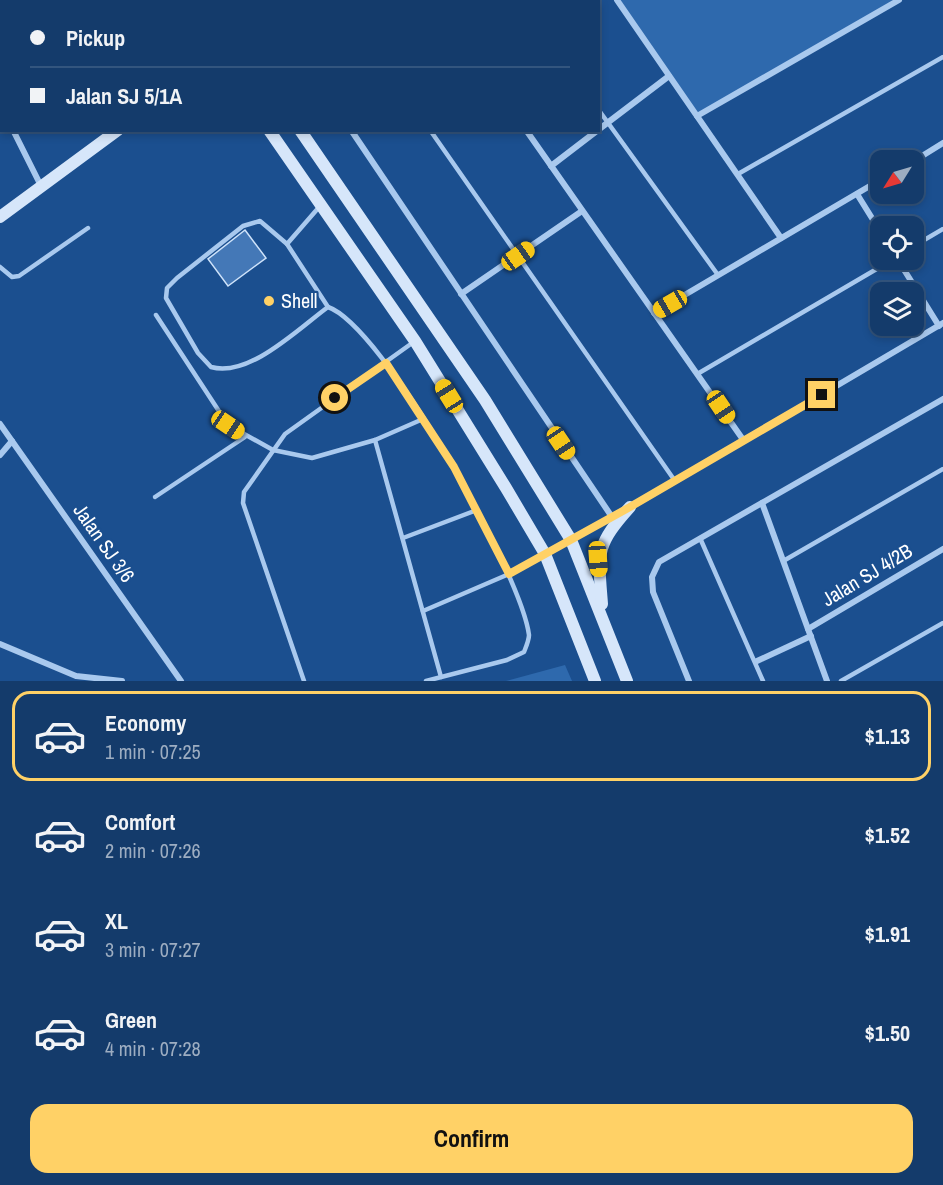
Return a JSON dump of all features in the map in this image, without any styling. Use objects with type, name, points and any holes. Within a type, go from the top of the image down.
[{"type":"street","points":[[617,0],[781,238]]},
{"type":"street","points":[[697,116],[899,0]]},
{"type":"street","points":[[600,128],[669,76]]},
{"type":"street","points":[[14,132],[41,186]]},
{"type":"street","points":[[0,217],[115,132]]},
{"type":"street","points":[[270,132],[415,342],[545,555],[595,681]]},
{"type":"street","points":[[301,132],[485,400],[571,540],[603,615],[627,681]]},
{"type":"street","points":[[352,132],[612,518]]},
{"type":"street","points":[[527,132],[654,313],[699,373],[744,441]]},
{"type":"street","points":[[551,166],[595,132]]},
{"type":"street","points":[[924,155],[943,143]]},
{"type":"street","points":[[654,313],[870,186]]},
{"type":"street","points":[[857,194],[871,216]]},
{"type":"street","points":[[461,294],[582,211]]},
{"type":"street","points":[[545,555],[941,325],[905,270]]},
{"type":"street","points":[[689,681],[653,592],[652,577],[659,562],[943,400]]},
{"type":"street","name":"Jalan SJ 3/6","points":[[0,424],[181,681]]},
{"type":"street","points":[[0,455],[12,441]]},
{"type":"street","points":[[762,502],[785,560],[826,681]]},
{"type":"street","points":[[603,615],[598,559],[607,533],[630,507]]},
{"type":"street","name":"Jalan SJ 4/2B","points":[[757,661],[810,633],[943,549]]},
{"type":"street","points":[[0,644],[76,676],[122,681]]},
{"type":"lane","points":[[738,174],[943,57]]},
{"type":"lane","points":[[600,112],[718,276]]},
{"type":"lane","points":[[431,132],[675,481]]},
{"type":"lane","points":[[287,244],[321,205]]},
{"type":"lane","points":[[328,307],[253,362],[239,368],[220,370],[211,367],[198,353],[166,298],[167,288],[251,222],[260,221],[287,244],[328,307],[339,311],[386,363],[454,467],[477,510],[509,574],[529,637],[524,652],[507,660],[426,681]]},
{"type":"lane","points":[[0,267],[12,277],[19,276],[88,228]]},
{"type":"lane","points":[[924,240],[943,228]]},
{"type":"lane","points":[[699,373],[875,270]]},
{"type":"lane","points":[[156,315],[228,425],[245,437],[273,450],[312,458],[375,440],[423,419]]},
{"type":"lane","points":[[304,681],[243,503],[244,492],[285,434],[415,342]]},
{"type":"lane","points":[[155,497],[245,437]]},
{"type":"lane","points":[[375,440],[441,677]]},
{"type":"lane","points":[[785,560],[943,470]]},
{"type":"lane","points":[[403,538],[477,510]]},
{"type":"lane","points":[[700,538],[757,661],[763,681]]},
{"type":"lane","points":[[423,611],[509,574],[545,555]]},
{"type":"lane","points":[[841,681],[943,622]]},
{"type":"shaded area","points":[[620,0],[895,0],[698,113]]},
{"type":"shaded area","points":[[565,665],[572,681],[506,681]]},
{"type":"building","points":[[245,230],[266,258],[228,286],[208,259]]},
{"type":"place","name":"Shell","points":[[269,301]]},
{"type":"route","points":[[335,398],[386,363],[454,467],[509,574],[630,507],[822,395]]}]
